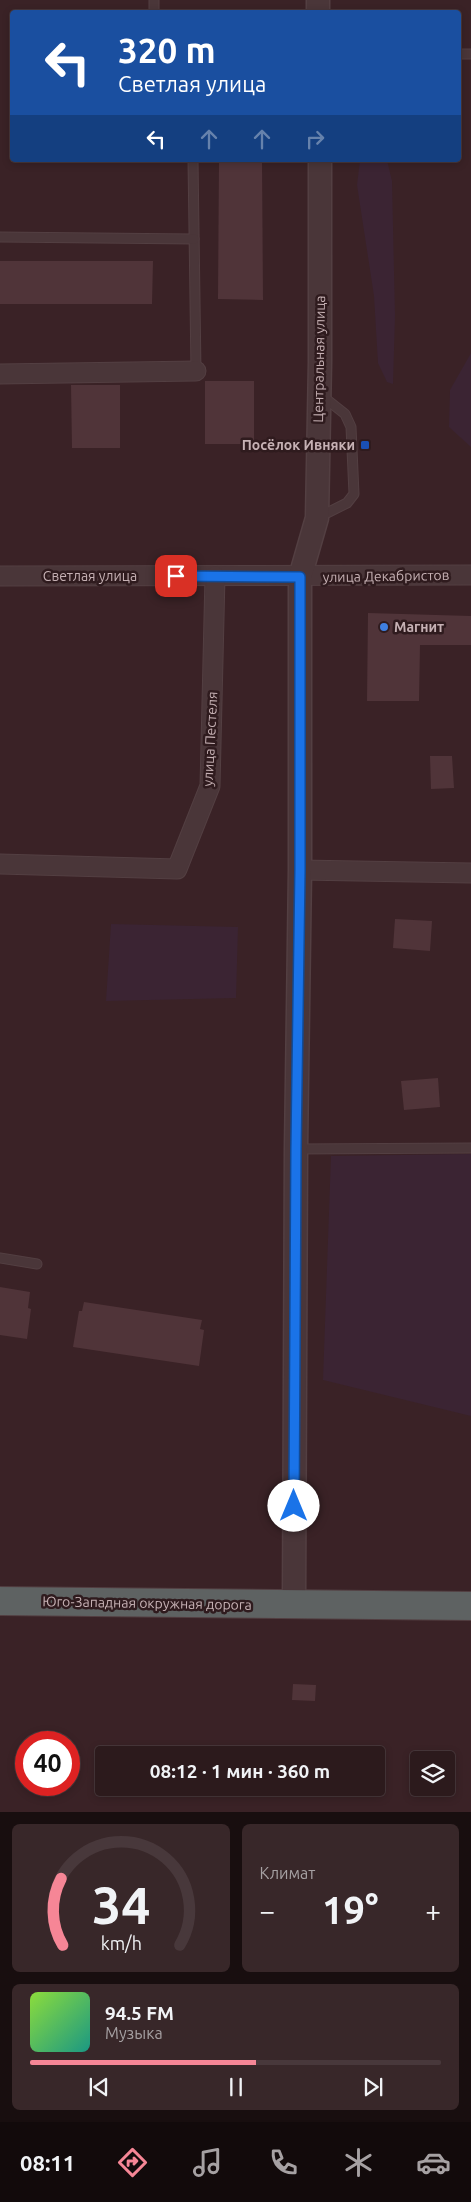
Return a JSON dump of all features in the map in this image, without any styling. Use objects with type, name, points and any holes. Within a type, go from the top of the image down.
[{"type":"highway","name":"Юго-Западная окружная дорога","points":[[0,1601],[294,1605]]},
{"type":"highway","points":[[294,1605],[471,1606]]},
{"type":"street","name":"Центральная улица","points":[[294,1605],[296,1149],[300,870],[300,577],[317,518],[320,162]]},
{"type":"street","points":[[0,374],[196,371]]},
{"type":"street","name":"улица Декабристов","points":[[300,577],[471,575]]},
{"type":"street","name":"Светлая улица","points":[[0,576],[300,577]]},
{"type":"street","name":"улица Пестеля","points":[[0,864],[177,868],[210,786],[215,576]]},
{"type":"street","points":[[300,870],[471,873]]},
{"type":"lane","points":[[193,162],[196,371]]},
{"type":"lane","points":[[0,237],[194,239]]},
{"type":"lane","points":[[317,518],[347,503],[354,494],[351,427],[345,414],[319,394]]},
{"type":"lane","points":[[296,1149],[471,1148]]},
{"type":"lane","points":[[0,1258],[37,1264]]},
{"type":"shaded area","points":[[360,162],[387,162],[392,181],[395,316],[393,384],[387,382],[378,363],[374,296],[357,185]]},
{"type":"shaded area","points":[[471,353],[471,447],[449,427],[450,390]]},
{"type":"shaded area","points":[[111,924],[238,927],[236,998],[106,1001]]},
{"type":"shaded area","points":[[471,1154],[471,1416],[323,1380],[331,1156]]},
{"type":"building","points":[[219,162],[262,162],[263,300],[218,299]]},
{"type":"building","points":[[0,261],[153,261],[152,304],[0,304]]},
{"type":"building","points":[[205,381],[254,381],[254,444],[205,444]]},
{"type":"building","points":[[71,385],[120,385],[120,448],[72,448]]},
{"type":"building","points":[[368,613],[471,616],[471,645],[420,645],[419,701],[367,701]]},
{"type":"building","points":[[430,756],[452,756],[454,788],[431,789]]},
{"type":"building","points":[[395,919],[432,921],[430,951],[393,948]]},
{"type":"building","points":[[438,1078],[440,1107],[404,1110],[401,1081]]},
{"type":"building","points":[[0,1287],[30,1292],[28,1308],[31,1309],[27,1339],[0,1335]]},
{"type":"building","points":[[84,1302],[202,1320],[200,1329],[204,1330],[199,1366],[73,1347],[79,1311],[82,1311]]},
{"type":"building","points":[[293,1684],[316,1685],[315,1701],[292,1700]]},
{"type":"place","name":"Посёлок Ивняки","points":[[365,445]]},
{"type":"place","name":"Магнит","points":[[384,627]]},
{"type":"route","points":[[176,576],[300,577],[300,870],[294,1506]]}]
